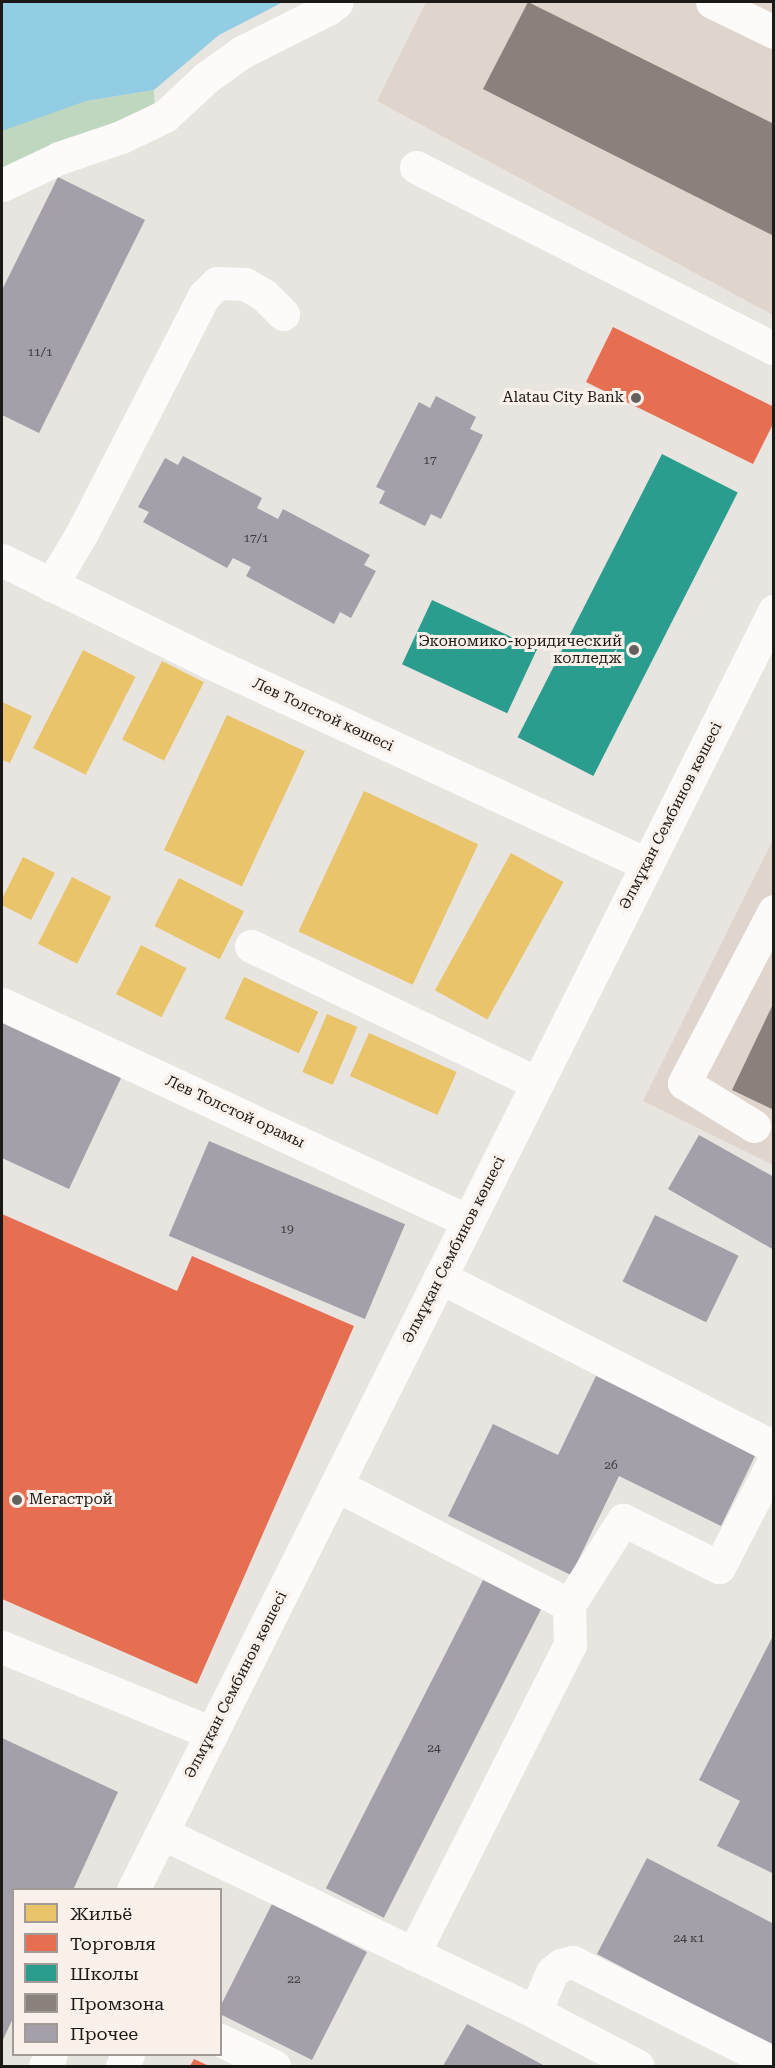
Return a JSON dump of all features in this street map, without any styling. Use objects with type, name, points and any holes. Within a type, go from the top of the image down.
[{"type":"street","points":[[2,185],[59,158],[122,137],[165,116],[207,77],[242,52],[328,9],[337,2]]},
{"type":"street","points":[[712,2],[774,32]]},
{"type":"street","points":[[416,167],[774,349]]},
{"type":"street","points":[[51,585],[87,523],[204,296],[217,283],[245,284],[264,295],[283,314]]},
{"type":"street","name":"Лев Толстой көшесі","points":[[2,560],[207,661],[647,864]]},
{"type":"street","name":"Әлмұқан Сембинов көшесі","points":[[135,1888],[774,611]]},
{"type":"street","points":[[754,1126],[684,1083],[774,911]]},
{"type":"street","points":[[251,946],[537,1083]]},
{"type":"street","name":"Лев Толстой орамы","points":[[2,1004],[468,1221]]},
{"type":"street","points":[[440,1277],[774,1448]]},
{"type":"street","points":[[412,1954],[570,1645],[568,1605],[623,1520],[719,1567],[774,1461]]},
{"type":"street","points":[[336,1485],[568,1605]]},
{"type":"street","points":[[2,1647],[212,1733]]},
{"type":"street","points":[[162,1833],[535,2012],[638,2067]]},
{"type":"street","points":[[535,2012],[552,1972],[561,1965],[573,1962],[774,2063]]},
{"type":"street","points":[[222,2041],[274,2067]]},
{"type":"shaded area","points":[[426,2],[773,2],[773,315],[377,101]]},
{"type":"shaded area","points":[[773,840],[773,1165],[643,1101]]},
{"type":"green space","points":[[154,90],[155,117],[2,169],[2,128],[86,101]]},
{"type":"water","points":[[2,2],[283,2],[219,35],[154,90],[86,101],[2,131]]},
{"type":"building: Жильё","points":[[83,650],[136,677],[86,775],[33,748]]},
{"type":"building: Жильё","points":[[162,661],[204,682],[164,761],[122,739]]},
{"type":"building: Жильё","points":[[2,702],[32,716],[10,763],[2,760]]},
{"type":"building: Жильё","points":[[227,715],[305,751],[242,886],[164,850]]},
{"type":"building: Жильё","points":[[364,791],[478,844],[413,985],[298,931]]},
{"type":"building: Жильё","points":[[511,853],[563,882],[487,1019],[435,990]]},
{"type":"building: Жильё","points":[[23,857],[55,873],[31,920],[2,905],[2,899]]},
{"type":"building: Жильё","points":[[72,877],[111,897],[77,964],[38,944]]},
{"type":"building: Жильё","points":[[179,878],[244,911],[220,959],[154,926]]},
{"type":"building: Жильё","points":[[141,945],[186,968],[161,1017],[116,994]]},
{"type":"building: Жильё","points":[[244,977],[318,1012],[299,1053],[225,1019]]},
{"type":"building: Жильё","points":[[327,1014],[357,1027],[333,1085],[302,1072]]},
{"type":"building: Жильё","points":[[369,1033],[457,1072],[438,1115],[350,1076]]},
{"type":"building: Торговля","points":[[613,327],[774,407],[774,422],[753,464],[586,382]]},
{"type":"building: Торговля","points":[[2,1214],[177,1291],[192,1256],[354,1326],[197,1684],[2,1599]]},
{"type":"building: Торговля","points":[[194,2059],[209,2066],[190,2066]]},
{"type":"building: Школы","points":[[662,454],[738,493],[593,776],[518,737]]},
{"type":"building: Школы","points":[[432,600],[537,649],[507,713],[402,664]]},
{"type":"building: Промзона","points":[[528,2],[774,124],[774,236],[483,89]]},
{"type":"building: Промзона","points":[[774,1002],[774,1110],[732,1090]]},
{"type":"building: Прочее","points":[[58,177],[145,220],[39,433],[2,415],[2,290]]},
{"type":"building: Прочее","points":[[436,396],[476,417],[470,429],[483,435],[441,519],[431,514],[425,526],[379,503],[385,491],[376,487],[419,402],[430,408]]},
{"type":"building: Прочее","points":[[183,456],[262,498],[257,508],[278,519],[283,509],[370,555],[364,565],[376,571],[351,618],[340,612],[334,624],[246,576],[251,567],[233,558],[227,568],[143,522],[149,512],[138,507],[165,458],[178,465]]},
{"type":"building: Прочее","points":[[2,1023],[121,1078],[69,1189],[2,1158]]},
{"type":"building: Прочее","points":[[699,1135],[774,1177],[774,1250],[668,1189]]},
{"type":"building: Прочее","points":[[209,1141],[405,1224],[365,1319],[169,1236]]},
{"type":"building: Прочее","points":[[655,1215],[739,1256],[706,1322],[623,1282]]},
{"type":"building: Прочее","points":[[596,1376],[756,1454],[721,1526],[619,1476],[571,1575],[448,1516],[493,1424],[558,1455]]},
{"type":"building: Прочее","points":[[483,1580],[541,1610],[384,1918],[326,1888]]},
{"type":"building: Прочее","points":[[774,1634],[774,1874],[717,1846],[740,1801],[699,1780]]},
{"type":"building: Прочее","points":[[2,1738],[118,1792],[74,1888],[12,1888],[12,2020],[2,2042]]},
{"type":"building: Прочее","points":[[647,1858],[774,1924],[774,2047],[597,1954]]},
{"type":"building: Прочее","points":[[272,1904],[367,1952],[312,2060],[222,2015],[222,2003]]},
{"type":"building: Прочее","points":[[467,2024],[545,2066],[443,2066]]},
{"type":"place","name":"Alatau City Bank","points":[[636,398]]},
{"type":"place","name":"Экономико-юридический колледж","points":[[634,650]]},
{"type":"place","name":"Мегастрой","points":[[17,1500]]}]
